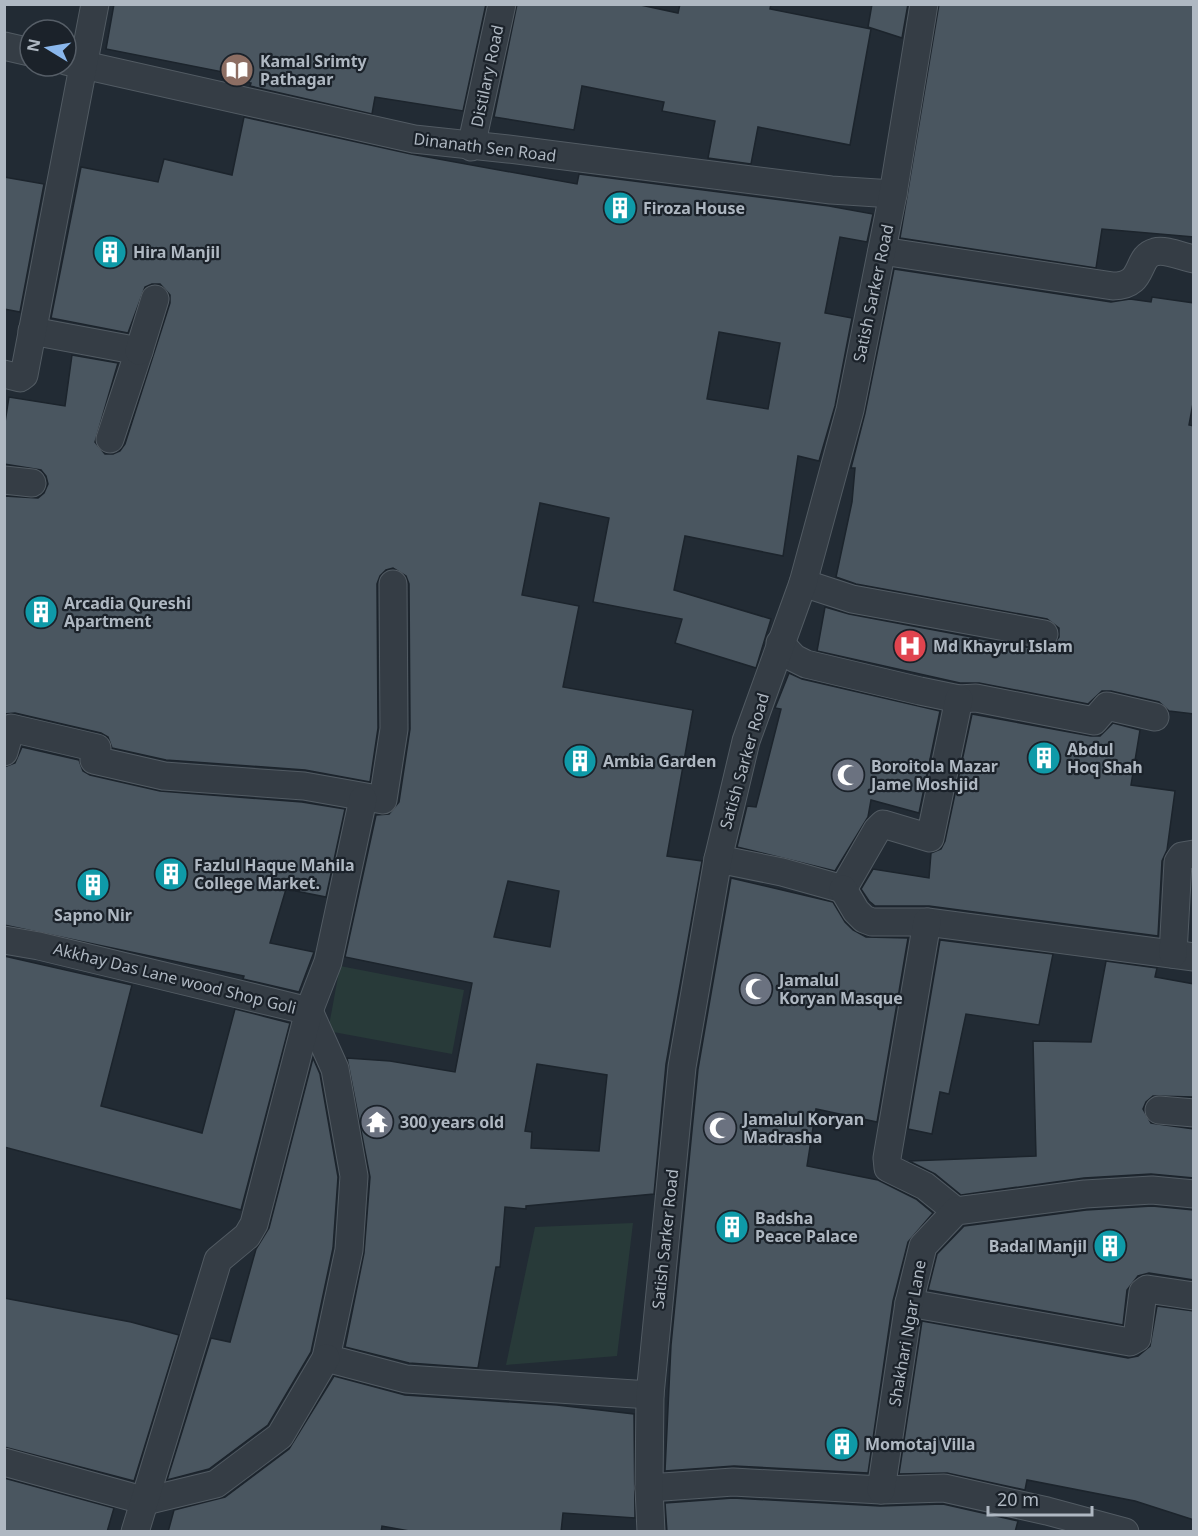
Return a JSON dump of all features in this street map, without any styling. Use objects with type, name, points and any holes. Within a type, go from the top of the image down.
[{"type":"street","points":[[78,52],[95,4]]},
{"type":"street","name":"Distilary Road","points":[[471,147],[502,4]]},
{"type":"street","name":"Satish Sarker Road","points":[[651,1532],[648,1488],[650,1395],[682,1067],[717,859],[746,741],[803,583],[850,410],[893,195],[924,4]]},
{"type":"street","name":"Dinanath Sen Road","points":[[78,64],[414,140],[508,149],[831,190],[893,195]]},
{"type":"street","points":[[4,374],[23,377],[72,78]]},
{"type":"street","points":[[882,251],[1125,286],[1133,282],[1149,255],[1156,251],[1194,259]]},
{"type":"street","points":[[110,439],[155,298]]},
{"type":"street","points":[[32,331],[139,351]]},
{"type":"street","points":[[4,480],[32,483]]},
{"type":"street","points":[[803,583],[852,599],[1044,634]]},
{"type":"street","points":[[4,752],[11,728],[97,748],[94,760],[164,776],[304,786],[363,799],[383,800],[393,739],[393,584]]},
{"type":"street","points":[[780,643],[794,658],[806,664],[958,699],[976,698],[1094,721],[1107,706],[1155,717]]},
{"type":"street","points":[[843,889],[877,830],[883,824],[923,837],[930,837],[958,699]]},
{"type":"street","points":[[135,1532],[218,1260],[247,1236],[254,1224],[309,1011],[327,962],[363,799]]},
{"type":"street","points":[[717,859],[782,872],[843,889],[864,919],[872,922],[927,922],[1183,956],[1178,862],[1182,856],[1194,854]]},
{"type":"street","points":[[927,922],[887,1158],[888,1168],[892,1172],[925,1186],[956,1211],[1086,1194],[1152,1190],[1194,1194]]},
{"type":"street","name":"Akkhay Das Lane wood Shop Goli","points":[[4,940],[39,946],[309,1011],[335,1069],[354,1176],[349,1250],[326,1358],[280,1436],[216,1484],[146,1501]]},
{"type":"street","points":[[1159,1110],[1194,1113]]},
{"type":"street","name":"Shakhari Ngar Lane","points":[[881,1490],[909,1303],[923,1245],[956,1211]]},
{"type":"street","points":[[909,1303],[1130,1342],[1137,1338],[1143,1292],[1147,1289],[1194,1296]]},
{"type":"street","points":[[326,1358],[406,1379],[650,1395]]},
{"type":"street","points":[[4,1462],[146,1501]]},
{"type":"street","points":[[648,1488],[733,1482],[881,1490],[944,1488],[1047,1511],[1125,1532]]},
{"type":"shaded area","points":[[340,966],[464,990],[452,1054],[328,1031]]},
{"type":"shaded area","points":[[633,1223],[617,1356],[506,1365],[535,1227]]},
{"type":"building","points":[[114,4],[486,4],[463,111],[375,97],[372,114],[250,86],[251,83],[222,77],[223,72],[106,49]]},
{"type":"building","points":[[517,4],[636,4],[678,13],[680,4],[771,4],[770,9],[871,29],[850,145],[758,127],[751,164],[708,158],[715,121],[662,111],[664,102],[582,86],[574,130],[494,117]]},
{"type":"building","points":[[872,4],[908,4],[902,38],[868,27]]},
{"type":"building","points":[[939,4],[1194,4],[1194,237],[1102,229],[1096,268],[900,238]]},
{"type":"building","points":[[244,117],[411,154],[577,184],[579,174],[829,206],[873,214],[867,242],[840,237],[825,313],[852,318],[835,406],[819,461],[798,456],[783,556],[685,536],[674,590],[771,619],[756,668],[675,643],[682,619],[593,602],[609,518],[540,503],[522,595],[579,606],[563,687],[693,710],[667,856],[702,861],[666,1064],[654,1194],[526,1206],[526,1209],[505,1207],[500,1267],[496,1267],[478,1368],[409,1363],[345,1347],[364,1253],[370,1177],[347,1058],[390,1061],[455,1072],[472,983],[345,957],[376,815],[389,814],[399,802],[410,729],[409,584],[406,576],[393,568],[386,570],[380,576],[377,584],[378,728],[370,782],[305,770],[166,760],[112,748],[108,737],[101,733],[15,713],[4,714],[4,496],[38,498],[44,493],[48,484],[41,470],[4,464],[4,429],[9,397],[65,406],[72,355],[118,363],[95,442],[105,454],[120,451],[125,444],[170,303],[170,295],[160,284],[145,287],[128,333],[51,318],[81,167],[158,182],[164,159],[232,175]],"holes":[[[719,332],[780,343],[768,409],[707,399]],[[508,881],[559,891],[550,947],[494,937]],[[537,1064],[607,1075],[599,1151],[531,1148],[532,1132],[525,1131]]]},
{"type":"building","points":[[4,177],[44,184],[20,312],[4,309]]},
{"type":"building","points":[[894,269],[1111,302],[1130,299],[1151,302],[1152,297],[1194,303],[1194,398],[1189,425],[1194,426],[1194,714],[1169,711],[1159,702],[1111,691],[1102,691],[1088,704],[979,683],[960,683],[817,651],[825,607],[849,614],[1041,650],[1050,649],[1059,637],[1059,628],[1047,619],[856,584],[836,577],[852,502],[855,468],[851,468],[865,413]]},
{"type":"building","points":[[789,673],[802,679],[940,711],[919,813],[871,800],[868,817],[835,871],[737,847],[747,806],[756,807],[781,709],[775,708]]},
{"type":"building","points":[[972,714],[1091,736],[1100,736],[1113,723],[1140,730],[1131,785],[1175,791],[1167,850],[1162,861],[1158,936],[929,906],[875,906],[869,901],[861,889],[873,869],[929,878],[931,853],[941,849],[945,841]]},
{"type":"building","points":[[22,747],[79,760],[83,771],[90,775],[160,791],[302,802],[345,809],[326,897],[286,889],[270,943],[314,952],[299,992],[243,979],[244,976],[4,925],[4,767],[15,763]]},
{"type":"building","points":[[731,878],[833,902],[845,922],[853,930],[866,937],[908,938],[877,1122],[816,1109],[807,1166],[878,1180],[916,1199],[933,1213],[908,1242],[893,1301],[868,1473],[734,1466],[665,1471],[671,1345],[698,1069]]},
{"type":"building","points":[[940,940],[1053,954],[1039,1025],[966,1014],[949,1094],[940,1092],[932,1134],[908,1129]]},
{"type":"building","points":[[4,956],[132,985],[101,1106],[202,1133],[235,1009],[290,1023],[241,1210],[4,1147]]},
{"type":"building","points":[[1106,961],[1157,968],[1155,977],[1194,984],[1194,1097],[1153,1096],[1146,1102],[1143,1109],[1151,1123],[1194,1129],[1194,1178],[1151,1174],[1084,1178],[961,1195],[935,1174],[909,1161],[1036,1156],[1033,1041],[1091,1042]]},
{"type":"building","points":[[313,1058],[320,1074],[338,1177],[333,1248],[311,1352],[268,1425],[209,1469],[167,1480],[211,1338],[230,1342],[256,1249],[269,1228]]},
{"type":"building","points":[[1152,1206],[1194,1210],[1194,1280],[1149,1273],[1138,1276],[1127,1290],[1123,1325],[928,1290],[937,1254],[964,1226],[1086,1210]]},
{"type":"building","points":[[4,1298],[131,1322],[179,1335],[134,1481],[4,1447]]},
{"type":"building","points":[[1157,1306],[1194,1311],[1194,1520],[1135,1501],[1027,1480],[1025,1490],[947,1473],[899,1474],[922,1321],[1128,1358],[1138,1356],[1150,1346]]},
{"type":"building","points":[[334,1376],[405,1395],[557,1405],[634,1414],[635,1518],[563,1513],[561,1532],[415,1532],[382,1526],[381,1532],[168,1532],[174,1510],[225,1497],[289,1449]]},
{"type":"building","points":[[4,1478],[114,1508],[107,1532],[4,1532]]},
{"type":"building","points":[[733,1498],[880,1506],[943,1504],[1018,1521],[1015,1532],[667,1532],[665,1503]]},
{"type":"place","name":"Kamal Srimty Pathagar","points":[[237,70]]},
{"type":"place","name":"Firoza House","points":[[620,208]]},
{"type":"place","name":"Hira Manjil","points":[[110,252]]},
{"type":"place","name":"Arcadia Qureshi Apartment","points":[[41,612]]},
{"type":"place","name":"Md Khayrul Islam","points":[[910,646]]},
{"type":"place","name":"Abdul Hoq Shah","points":[[1044,758]]},
{"type":"place","name":"Ambia Garden","points":[[580,761]]},
{"type":"place","name":"Boroitola Mazar Jame Moshjid","points":[[848,775]]},
{"type":"place","name":"Fazlul Haque Mahila College Market.","points":[[171,874]]},
{"type":"place","name":"Sapno Nir","points":[[93,885]]},
{"type":"place","name":"Jamalul Koryan Masque","points":[[756,989]]},
{"type":"place","name":"300 years old","points":[[377,1122]]},
{"type":"place","name":"Jamalul Koryan Madrasha","points":[[720,1128]]},
{"type":"place","name":"Badsha Peace Palace","points":[[732,1227]]},
{"type":"place","name":"Badal Manjil","points":[[1110,1246]]},
{"type":"place","name":"Momotaj Villa","points":[[842,1444]]}]
